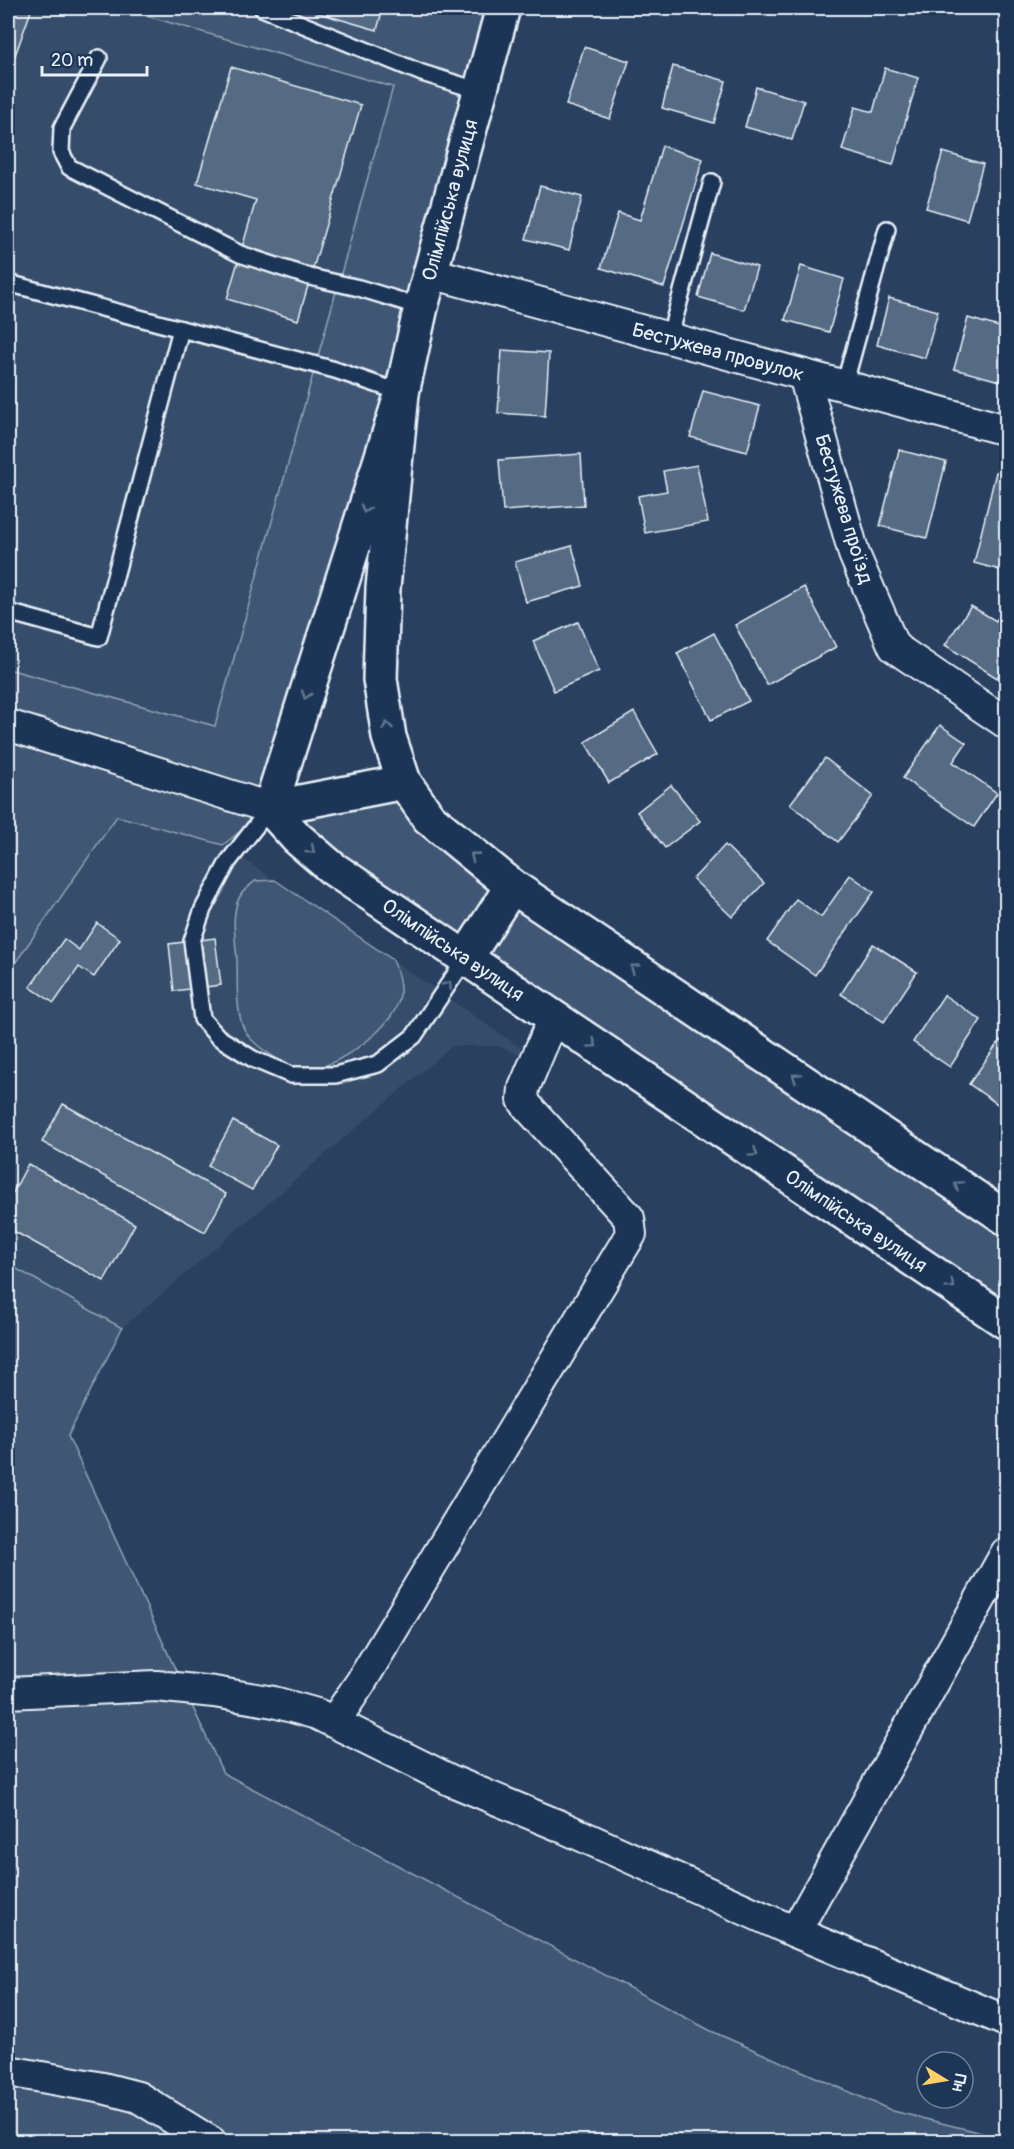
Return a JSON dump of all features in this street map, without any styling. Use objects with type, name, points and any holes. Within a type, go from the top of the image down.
[{"type":"main road","name":"Олімпійська вулиця","points":[[503,8],[421,307],[402,393],[270,808],[297,838],[332,868],[1006,1322]]},
{"type":"main road","name":"Олімпійська вулиця","points":[[402,393],[382,588],[380,679],[389,737],[404,782],[429,818],[512,886],[1006,1218]]},
{"type":"main road","points":[[270,808],[404,782]]},
{"type":"main road","points":[[466,958],[512,886]]},
{"type":"street","name":"Бестужева провулок","points":[[431,273],[1006,430]]},
{"type":"street","name":"Бестужева проїзд","points":[[804,375],[854,554],[894,647],[1006,723]]},
{"type":"street","points":[[8,725],[270,808]]},
{"type":"street","points":[[334,1722],[367,1672],[632,1234],[632,1224],[629,1218],[524,1100],[524,1088],[554,1017]]},
{"type":"street","points":[[795,1932],[1006,1553]]},
{"type":"street","points":[[8,1693],[156,1686],[214,1692],[274,1702],[317,1714],[452,1781],[560,1826],[795,1932],[1006,2021]]},
{"type":"street","points":[[8,2071],[103,2088],[138,2097],[211,2142]]},
{"type":"lane","points":[[262,8],[422,73],[480,91]]},
{"type":"lane","points":[[99,58],[62,128],[61,152],[69,167],[240,254],[310,277],[359,288],[421,307]]},
{"type":"lane","points":[[669,339],[712,182]]},
{"type":"lane","points":[[844,387],[887,230]]},
{"type":"lane","points":[[8,282],[335,370],[402,393]]},
{"type":"lane","points":[[8,612],[99,637],[181,329]]},
{"type":"lane","points":[[270,808],[228,862],[203,909],[192,941],[202,1019],[218,1037],[253,1059],[291,1075],[335,1075],[378,1064],[414,1036],[466,958]]},
{"type":"shaded area","points":[[8,8],[119,8],[393,86],[215,726],[8,669]]},
{"type":"shaded area","points":[[119,8],[503,8],[271,808],[404,782],[429,818],[1006,1218],[1006,1322],[270,808],[223,845],[117,816],[11,969],[8,989],[8,669],[215,726],[393,87]]},
{"type":"shaded area","points":[[117,816],[223,845],[549,1067],[498,1046],[452,1046],[122,1328],[8,1264],[8,989],[11,969]]},
{"type":"shaded area","points":[[275,880],[393,960],[399,977],[400,995],[396,1007],[378,1031],[352,1052],[325,1066],[313,1069],[295,1067],[264,1050],[244,1029],[239,1013],[234,926],[238,901],[242,893],[255,881]]},
{"type":"shaded area","points":[[8,1264],[122,1328],[68,1436],[223,1773],[711,2031],[893,2111],[1006,2139],[1006,2141],[8,2141]]},
{"type":"building","points":[[8,8],[32,8],[8,75]]},
{"type":"building","points":[[301,8],[383,8],[377,30]]},
{"type":"building","points":[[584,47],[629,61],[610,119],[566,105]]},
{"type":"building","points":[[673,66],[726,81],[714,123],[662,108]]},
{"type":"building","points":[[231,67],[361,105],[298,320],[227,299],[256,200],[197,183]]},
{"type":"building","points":[[885,68],[918,78],[893,165],[842,150],[855,107],[873,112]]},
{"type":"building","points":[[756,87],[804,101],[792,140],[745,127]]},
{"type":"building","points":[[662,146],[703,159],[664,287],[601,268],[618,213],[640,220]]},
{"type":"building","points":[[943,152],[983,164],[967,220],[926,208]]},
{"type":"building","points":[[540,186],[582,197],[569,250],[526,239]]},
{"type":"building","points":[[710,253],[757,267],[744,310],[698,297]]},
{"type":"building","points":[[801,266],[844,279],[829,332],[785,320]]},
{"type":"building","points":[[889,298],[938,311],[925,358],[877,345]]},
{"type":"building","points":[[968,318],[1006,329],[1004,382],[954,369]]},
{"type":"building","points":[[502,350],[549,353],[545,416],[498,413]]},
{"type":"building","points":[[703,391],[760,406],[747,452],[690,437]]},
{"type":"building","points":[[899,450],[946,462],[927,538],[880,526]]},
{"type":"building","points":[[581,454],[584,505],[503,511],[499,460]]},
{"type":"building","points":[[697,465],[708,522],[645,533],[638,496],[667,491],[663,471]]},
{"type":"building","points":[[996,472],[1006,474],[1006,544],[1000,570],[974,563]]},
{"type":"building","points":[[572,546],[583,586],[526,602],[515,562]]},
{"type":"building","points":[[804,587],[836,647],[767,685],[735,625]]},
{"type":"building","points":[[1006,604],[1006,663],[997,678],[945,645],[971,606],[996,621]]},
{"type":"building","points":[[578,622],[599,671],[554,691],[533,641]]},
{"type":"building","points":[[714,633],[749,701],[711,720],[677,653]]},
{"type":"building","points":[[634,712],[658,754],[609,783],[585,742]]},
{"type":"building","points":[[940,725],[966,743],[953,762],[997,793],[974,827],[903,778]]},
{"type":"building","points":[[825,758],[873,796],[838,842],[790,804]]},
{"type":"building","points":[[671,785],[700,821],[665,848],[637,812]]},
{"type":"building","points":[[725,845],[764,883],[732,917],[693,879]]},
{"type":"building","points":[[850,875],[874,892],[815,975],[767,941],[796,899],[821,917]]},
{"type":"building","points":[[97,923],[120,939],[94,977],[79,967],[54,1003],[30,987],[64,939],[79,950]]},
{"type":"building","points":[[215,938],[221,985],[174,991],[169,944]]},
{"type":"building","points":[[873,944],[917,972],[884,1022],[841,994]]},
{"type":"building","points":[[944,995],[981,1020],[950,1067],[913,1042]]},
{"type":"building","points":[[1000,1040],[1006,1045],[1006,1110],[969,1084]]},
{"type":"building","points":[[63,1104],[226,1194],[205,1232],[42,1142]]},
{"type":"building","points":[[233,1121],[277,1145],[252,1190],[208,1166]]},
{"type":"building","points":[[28,1164],[135,1224],[104,1281],[8,1228],[8,1202]]}]
